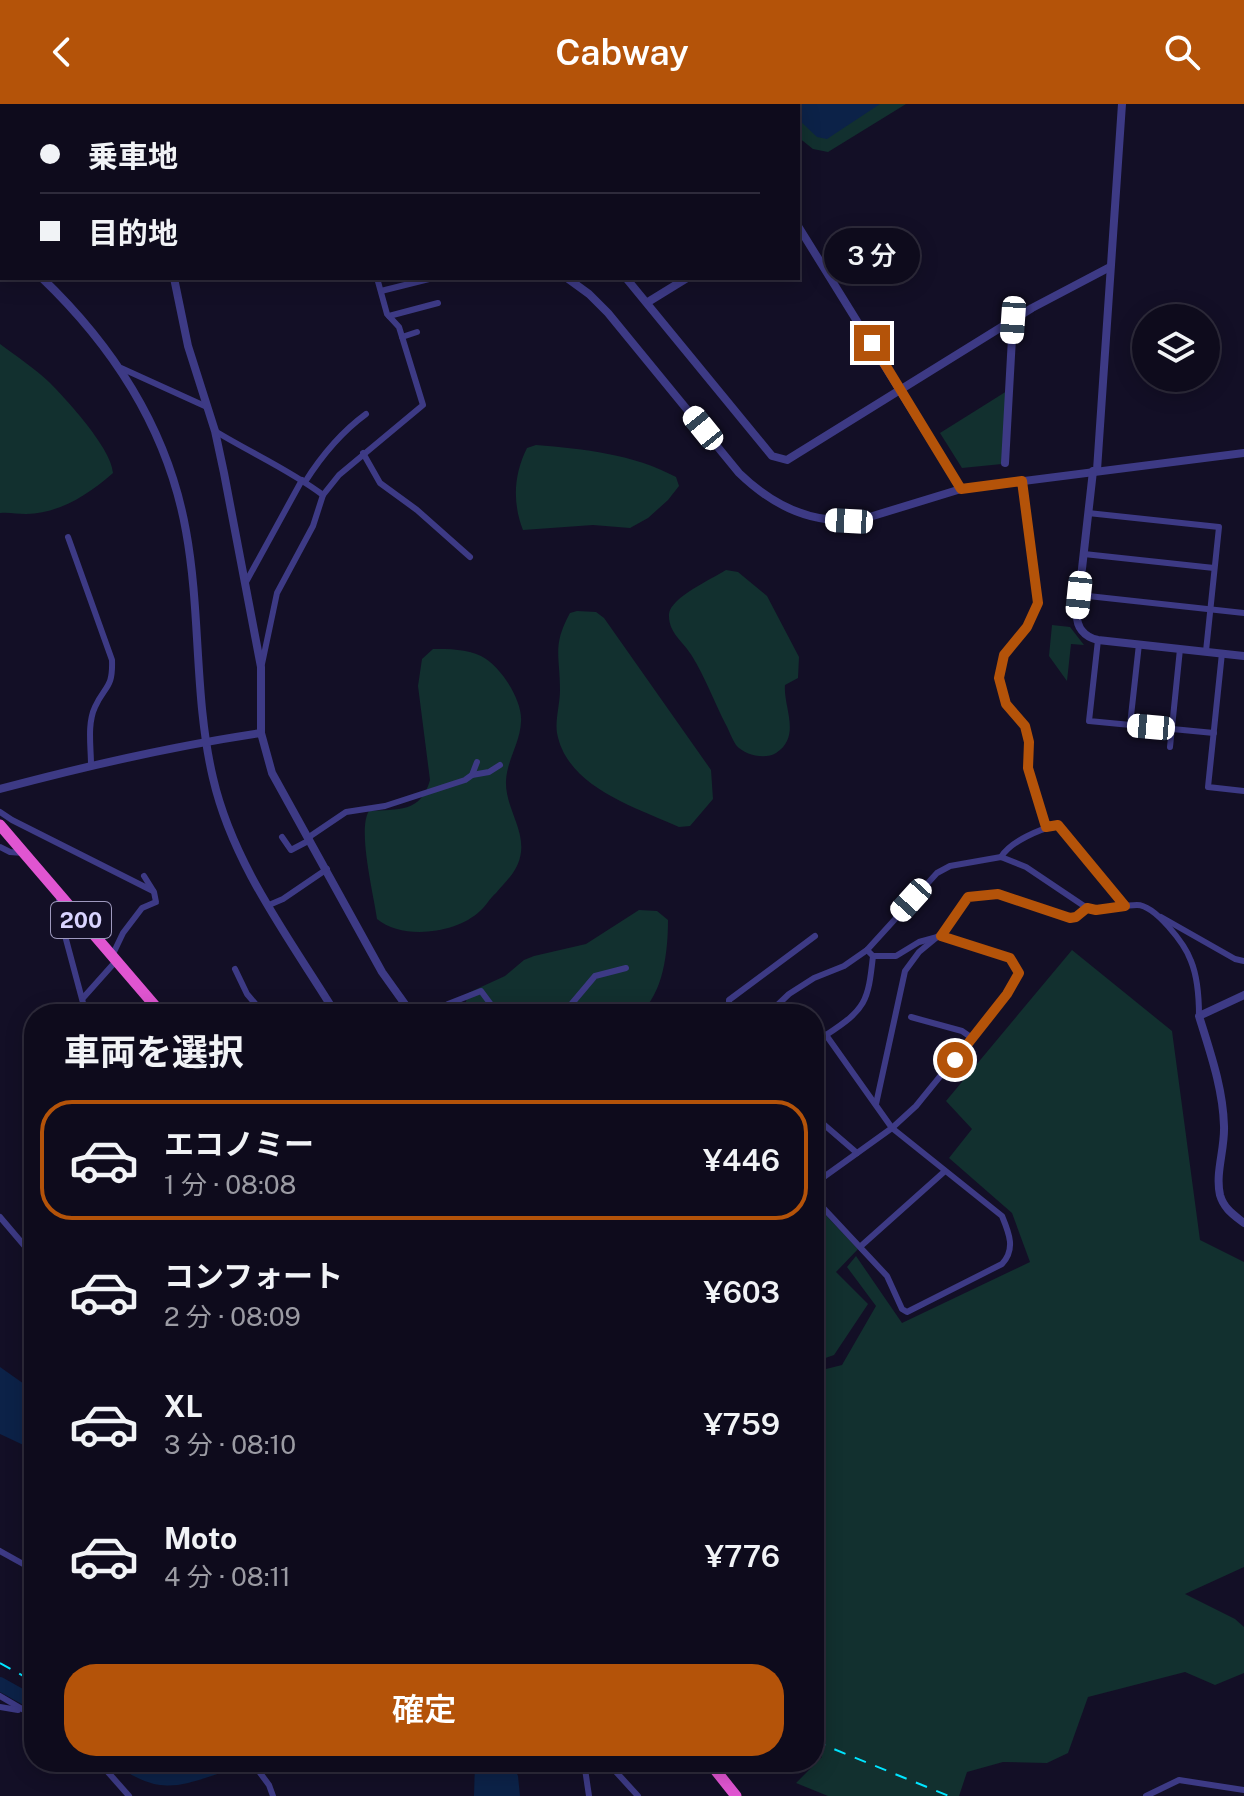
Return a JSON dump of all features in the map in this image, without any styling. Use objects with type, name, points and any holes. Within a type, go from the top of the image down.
[{"type":"highway","name":"200","points":[[0,825],[153,1004]]},
{"type":"highway","points":[[717,1772],[736,1796]]},
{"type":"street","points":[[1122,104],[1095,471],[1077,620],[1086,636],[1098,640],[1244,656]]},
{"type":"street","points":[[800,229],[961,489]]},
{"type":"street","points":[[628,280],[755,436],[776,458],[792,458],[1013,320],[1110,267]]},
{"type":"street","points":[[47,280],[121,368],[165,452],[187,533],[205,741],[213,780],[230,832],[249,871],[330,1004]]},
{"type":"street","points":[[174,280],[188,346],[215,431],[261,667],[261,733],[279,788],[310,838],[382,972],[405,1004]]},
{"type":"street","points":[[261,667],[277,593],[313,526],[323,495],[363,453],[423,405],[399,327],[389,316],[378,280]]},
{"type":"street","points":[[381,291],[425,280]]},
{"type":"street","points":[[570,280],[608,313],[758,492],[812,517],[849,521],[961,489],[1244,453]]},
{"type":"street","points":[[648,302],[684,280]]},
{"type":"street","points":[[389,316],[438,303]]},
{"type":"street","points":[[1005,463],[1013,320]]},
{"type":"street","points":[[402,337],[417,332]]},
{"type":"street","points":[[121,368],[207,407]]},
{"type":"street","points":[[244,584],[321,455],[347,427],[366,414]]},
{"type":"street","points":[[215,431],[323,495]]},
{"type":"street","points":[[363,453],[380,483],[417,510],[470,557]]},
{"type":"street","points":[[1022,481],[1038,603],[1027,627],[1004,655],[999,678],[1006,704],[1025,726],[1029,742],[1028,768],[1046,827]]},
{"type":"street","points":[[1088,513],[1219,527],[1206,651]]},
{"type":"street","points":[[68,537],[112,660],[111,680],[93,709],[91,765]]},
{"type":"street","points":[[1084,554],[1214,568]]},
{"type":"street","points":[[1079,595],[1244,613]]},
{"type":"street","points":[[1098,640],[1089,721],[1214,733]]},
{"type":"street","points":[[1130,725],[1139,644]]},
{"type":"street","points":[[1170,747],[1180,649]]},
{"type":"street","points":[[1222,653],[1208,787],[1244,791]]},
{"type":"street","points":[[0,789],[91,765],[205,741],[261,733]]},
{"type":"street","points":[[472,775],[477,762]]},
{"type":"street","points":[[282,837],[291,850],[346,812],[385,806],[472,775],[489,772],[500,765]]},
{"type":"street","points":[[0,812],[153,891]]},
{"type":"street","points":[[1001,857],[1005,850],[1046,827],[1058,825],[1125,906]]},
{"type":"street","points":[[0,847],[10,852],[24,853]]},
{"type":"street","points":[[780,1004],[802,986],[844,966],[867,950],[937,873],[950,866],[1001,857],[1026,867],[1087,908],[1144,906],[1235,959],[1244,961]]},
{"type":"street","points":[[269,905],[327,869]]},
{"type":"street","points":[[83,998],[114,958],[123,933],[142,908],[156,902],[144,876]]},
{"type":"street","points":[[59,895],[60,917],[84,1004]]},
{"type":"street","points":[[876,1104],[905,971],[919,952],[941,936],[968,897],[1008,897],[1070,918],[1087,908]]},
{"type":"street","points":[[1158,915],[1191,958],[1199,995],[1199,1016],[1223,1102],[1221,1197],[1225,1207],[1244,1223]]},
{"type":"street","points":[[729,1004],[729,1000],[815,936]]},
{"type":"street","points":[[824,1177],[892,1128],[916,1106],[1007,994],[1019,973],[1010,958],[941,936],[919,942],[896,956],[873,956],[867,950]]},
{"type":"street","points":[[824,1208],[887,1276],[902,1309],[907,1312],[1002,1264],[1011,1246],[1002,1216],[892,1128],[826,1035],[864,1003],[869,993],[873,956]]},
{"type":"street","points":[[571,1004],[595,976],[626,968]]},
{"type":"street","points":[[235,969],[256,1004]]},
{"type":"street","points":[[448,1004],[481,991],[491,1004]]},
{"type":"street","points":[[1199,1016],[1244,995]]},
{"type":"street","points":[[911,1017],[962,1031],[972,1038]]},
{"type":"street","points":[[824,1126],[857,1153]]},
{"type":"street","points":[[861,1246],[945,1171]]},
{"type":"street","points":[[0,1217],[24,1245]]},
{"type":"street","points":[[0,1551],[24,1564]]},
{"type":"street","points":[[0,1696],[24,1711]]},
{"type":"street","points":[[0,1707],[21,1710]]},
{"type":"street","points":[[108,1772],[129,1796]]},
{"type":"street","points":[[259,1772],[273,1796]]},
{"type":"street","points":[[585,1772],[589,1796]]},
{"type":"street","points":[[616,1772],[638,1796]]},
{"type":"street","points":[[1146,1796],[1179,1780],[1244,1790]]},
{"type":"green space","points":[[800,104],[906,104],[828,152],[813,149],[800,139]]},
{"type":"green space","points":[[0,344],[57,390],[87,425],[111,463],[113,473],[94,489],[62,506],[38,513],[0,513]]},
{"type":"green space","points":[[1007,391],[1002,464],[962,468],[940,433]]},
{"type":"green space","points":[[536,445],[590,451],[643,463],[676,477],[679,486],[648,518],[630,528],[593,525],[523,530],[517,509],[517,478],[527,448]]},
{"type":"green space","points":[[726,570],[738,572],[767,596],[799,657],[798,678],[785,685],[790,721],[788,738],[784,746],[771,755],[755,755],[736,745],[697,664],[669,621],[671,608],[677,601]]},
{"type":"green space","points":[[596,612],[604,618],[711,770],[713,799],[690,826],[679,827],[605,793],[574,768],[563,752],[557,733],[559,643],[570,613]]},
{"type":"green space","points":[[1052,625],[1070,627],[1084,645],[1071,644],[1067,681],[1049,656]]},
{"type":"green space","points":[[433,649],[464,651],[489,661],[503,676],[518,704],[521,722],[506,790],[520,834],[521,852],[512,874],[470,919],[443,929],[414,932],[388,926],[377,919],[365,832],[369,811],[407,807],[426,791],[430,780],[418,686],[422,659]]},
{"type":"green space","points":[[639,910],[657,911],[668,920],[663,971],[648,1004],[465,1004],[468,993],[505,976],[524,960],[586,944]]},
{"type":"green space","points":[[1072,950],[1172,1031],[1200,1240],[1244,1262],[1244,1567],[1185,1594],[1235,1619],[1244,1627],[1244,1673],[1215,1685],[1185,1672],[1088,1697],[1068,1753],[1047,1763],[1003,1762],[967,1772],[959,1796],[828,1796],[796,1783],[807,1772],[824,1772],[824,1370],[842,1365],[876,1306],[847,1267],[856,1256],[902,1323],[1030,1262],[1012,1213],[949,1158],[972,1129],[946,1101]]},
{"type":"green space","points":[[824,1213],[858,1249],[836,1272],[868,1304],[834,1355],[824,1358]]},
{"type":"water","points":[[800,104],[880,104],[827,139],[817,137],[800,121]]},
{"type":"water","points":[[0,1367],[24,1384],[24,1445],[0,1434]]},
{"type":"water","points":[[475,1772],[516,1772],[520,1796],[474,1796]]},
{"type":"waterway","points":[[0,1684],[24,1697]]},
{"type":"waterway","points":[[142,1772],[166,1779],[201,1772]]},
{"type":"railway","points":[[0,1663],[24,1676]]},
{"type":"railway","points":[[824,1745],[949,1796]]},
{"type":"route","points":[[872,343],[961,489],[1022,481],[1038,603],[1027,627],[1004,655],[999,678],[1006,704],[1025,726],[1029,742],[1028,768],[1046,827],[1058,825],[1125,906],[1096,910],[1087,908],[1070,918],[998,894],[968,897],[941,936],[1010,958],[1019,973],[1007,994],[955,1060]]}]
